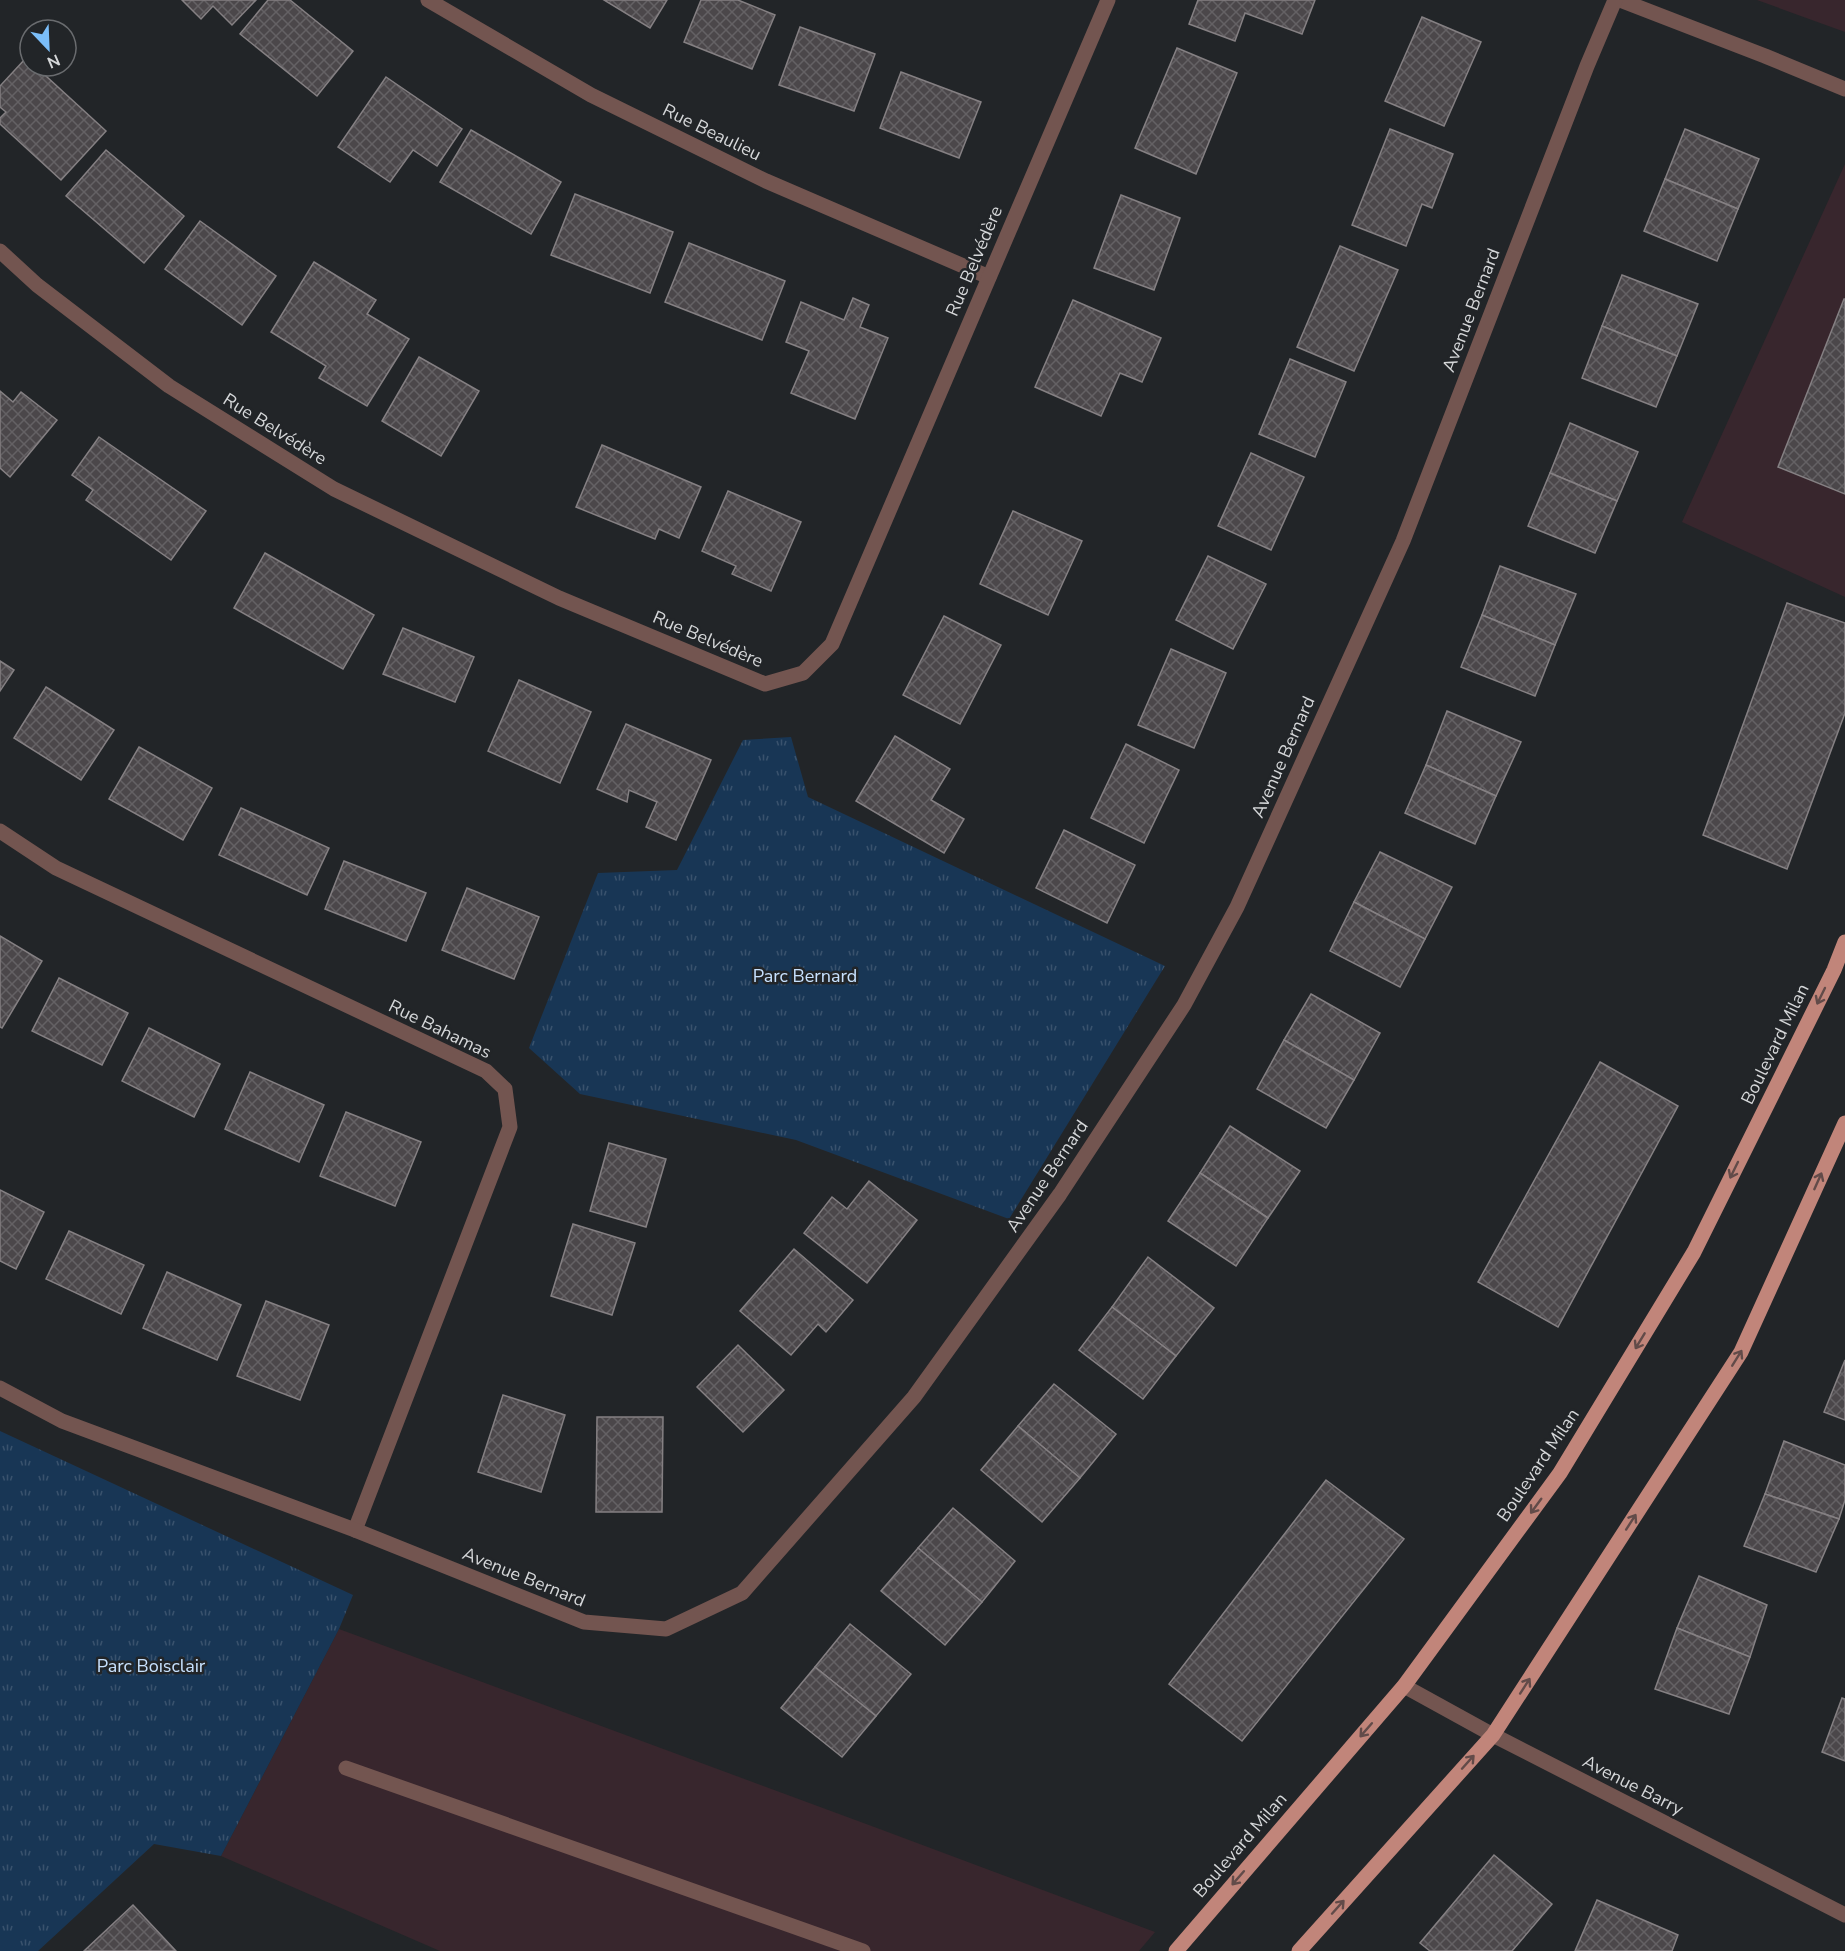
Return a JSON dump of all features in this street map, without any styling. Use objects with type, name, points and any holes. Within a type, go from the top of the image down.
[{"type":"main road","name":"Boulevard Milan","points":[[1176,1951],[1404,1686],[1560,1473],[1694,1252],[1829,980],[1845,942]]},
{"type":"main road","points":[[1299,1951],[1493,1735],[1741,1352],[1845,1123]]},
{"type":"street","name":"Rue Beaulieu","points":[[428,0],[591,95],[766,181],[989,277]]},
{"type":"street","name":"Rue Belvédère","points":[[0,251],[37,285],[170,386],[334,489],[559,598],[765,684],[803,673],[832,644],[1108,0]]},
{"type":"street","name":"Avenue Bernard","points":[[0,1388],[62,1421],[355,1530],[584,1623],[666,1629],[742,1593],[914,1396],[1060,1194],[1184,1005],[1237,907],[1402,541],[1587,66],[1615,0]]},
{"type":"street","points":[[1620,0],[1845,89]]},
{"type":"street","name":"Rue Bahamas","points":[[0,831],[56,868],[486,1071],[505,1089],[510,1127],[355,1530]]},
{"type":"street","name":"Avenue Barry","points":[[1404,1686],[1493,1735],[1845,1915]]},
{"type":"street","points":[[346,1768],[863,1951]]},
{"type":"shaded area","points":[[1757,0],[1845,0],[1845,32]]},
{"type":"shaded area","points":[[1845,164],[1845,597],[1682,522]]},
{"type":"shaded area","points":[[339,1629],[1155,1932],[1139,1951],[440,1951],[221,1856]]},
{"type":"green space","name":"Parc Bernard","points":[[791,737],[808,797],[1165,966],[1009,1219],[796,1140],[580,1094],[529,1048],[598,873],[677,870],[743,740]]},
{"type":"green space","name":"Parc Boisclair","points":[[0,1431],[353,1595],[339,1629],[221,1856],[154,1844],[38,1951],[0,1951]]},
{"type":"building","points":[[182,0],[256,0],[232,25],[213,6],[201,19]]},
{"type":"building","points":[[268,0],[290,0],[353,51],[317,96],[240,34]]},
{"type":"building","points":[[604,0],[667,0],[650,28]]},
{"type":"building","points":[[701,0],[738,0],[775,15],[752,69],[684,42]]},
{"type":"building","points":[[1198,0],[1315,0],[1302,34],[1245,13],[1235,41],[1189,24]]},
{"type":"building","points":[[1422,17],[1481,42],[1444,126],[1385,101]]},
{"type":"building","points":[[800,27],[875,54],[854,111],[779,85]]},
{"type":"building","points":[[1177,48],[1237,73],[1196,174],[1135,148]]},
{"type":"building","points":[[18,67],[18,78],[48,78],[106,131],[61,180],[0,124],[0,118],[6,112],[0,107],[0,86]]},
{"type":"building","points":[[901,72],[981,102],[959,158],[880,128]]},
{"type":"building","points":[[386,77],[462,129],[437,166],[413,150],[390,182],[338,147]]},
{"type":"building","points":[[1390,129],[1453,154],[1432,208],[1422,204],[1406,246],[1352,225]]},
{"type":"building","points":[[1685,129],[1759,159],[1738,209],[1665,179]]},
{"type":"building","points":[[471,130],[561,182],[531,234],[440,182]]},
{"type":"building","points":[[106,150],[184,216],[144,263],[66,196]]},
{"type":"building","points":[[1665,179],[1738,209],[1717,261],[1644,231]]},
{"type":"building","points":[[575,194],[673,232],[650,293],[551,255]]},
{"type":"building","points":[[1121,195],[1180,218],[1154,290],[1094,268]]},
{"type":"building","points":[[200,221],[276,276],[242,325],[165,269]]},
{"type":"building","points":[[689,243],[785,281],[762,340],[665,302]]},
{"type":"building","points":[[1340,246],[1398,270],[1354,371],[1297,347]]},
{"type":"building","points":[[314,262],[376,300],[367,314],[409,339],[367,406],[319,378],[326,366],[271,332]]},
{"type":"building","points":[[1622,275],[1698,304],[1677,356],[1602,326]]},
{"type":"building","points":[[853,298],[869,305],[860,327],[888,338],[855,419],[791,393],[809,351],[786,342],[801,302],[844,320]]},
{"type":"building","points":[[1845,299],[1845,494],[1778,467]]},
{"type":"building","points":[[1073,300],[1161,338],[1142,382],[1120,373],[1101,416],[1035,387]]},
{"type":"building","points":[[1602,326],[1677,356],[1656,407],[1582,378]]},
{"type":"building","points":[[419,357],[479,391],[441,456],[382,421]]},
{"type":"building","points":[[1290,359],[1346,382],[1315,457],[1259,434]]},
{"type":"building","points":[[0,391],[13,402],[21,392],[57,420],[10,477],[0,468]]},
{"type":"building","points":[[1570,423],[1638,452],[1617,501],[1550,473]]},
{"type":"building","points":[[99,437],[206,511],[171,560],[86,500],[93,490],[72,475]]},
{"type":"building","points":[[602,445],[701,487],[679,538],[659,529],[655,539],[576,507]]},
{"type":"building","points":[[1251,453],[1304,477],[1271,550],[1218,526]]},
{"type":"building","points":[[1550,473],[1617,501],[1595,553],[1528,526]]},
{"type":"building","points":[[728,491],[801,522],[771,591],[732,574],[736,566],[702,551]]},
{"type":"building","points":[[1013,511],[1082,541],[1048,615],[980,584]]},
{"type":"building","points":[[265,553],[374,615],[343,669],[234,608]]},
{"type":"building","points":[[1208,556],[1266,584],[1233,649],[1176,620]]},
{"type":"building","points":[[1500,566],[1576,594],[1555,645],[1482,615]]},
{"type":"building","points":[[1787,603],[1845,623],[1845,713],[1787,869],[1703,835]]},
{"type":"building","points":[[1482,615],[1555,645],[1535,696],[1461,667]]},
{"type":"building","points":[[944,616],[1001,645],[960,724],[903,695]]},
{"type":"building","points":[[403,628],[474,657],[455,702],[383,674]]},
{"type":"building","points":[[1171,649],[1226,673],[1194,748],[1138,725]]},
{"type":"building","points":[[0,661],[14,670],[0,691]]},
{"type":"building","points":[[519,680],[591,712],[560,783],[488,751]]},
{"type":"building","points":[[46,687],[114,730],[81,780],[14,738]]},
{"type":"building","points":[[1447,711],[1521,742],[1496,796],[1426,765]]},
{"type":"building","points":[[626,724],[711,760],[676,840],[646,827],[657,802],[629,790],[627,802],[597,789]]},
{"type":"building","points":[[895,736],[950,769],[931,800],[964,819],[944,853],[856,801]]},
{"type":"building","points":[[1126,744],[1179,770],[1144,843],[1091,818]]},
{"type":"building","points":[[139,747],[212,788],[183,840],[109,799]]},
{"type":"building","points":[[1426,765],[1496,796],[1475,844],[1405,813]]},
{"type":"building","points":[[241,808],[329,848],[307,895],[219,855]]},
{"type":"building","points":[[1064,830],[1135,865],[1107,923],[1036,888]]},
{"type":"building","points":[[1380,852],[1452,887],[1425,939],[1354,902]]},
{"type":"building","points":[[344,861],[426,893],[406,941],[325,909]]},
{"type":"building","points":[[467,888],[539,917],[514,979],[442,950]]},
{"type":"building","points":[[1354,902],[1425,939],[1400,987],[1330,951]]},
{"type":"building","points":[[0,936],[42,961],[2,1028],[0,1027]]},
{"type":"building","points":[[59,978],[128,1013],[102,1065],[32,1031]]},
{"type":"building","points":[[1311,994],[1380,1033],[1354,1080],[1284,1040]]},
{"type":"building","points":[[149,1028],[220,1064],[194,1117],[122,1081]]},
{"type":"building","points":[[1284,1040],[1354,1080],[1326,1128],[1257,1089]]},
{"type":"building","points":[[1600,1062],[1678,1106],[1558,1327],[1478,1282]]},
{"type":"building","points":[[250,1072],[324,1105],[299,1162],[225,1129]]},
{"type":"building","points":[[346,1112],[421,1142],[395,1206],[320,1176]]},
{"type":"building","points":[[1230,1126],[1300,1171],[1268,1218],[1200,1173]]},
{"type":"building","points":[[609,1143],[666,1159],[646,1227],[590,1211]]},
{"type":"building","points":[[1200,1173],[1268,1218],[1236,1266],[1168,1221]]},
{"type":"building","points":[[869,1181],[917,1220],[867,1283],[804,1233],[832,1197],[847,1209]]},
{"type":"building","points":[[0,1190],[44,1212],[16,1269],[0,1261]]},
{"type":"building","points":[[573,1224],[635,1243],[612,1315],[551,1296]]},
{"type":"building","points":[[69,1231],[144,1265],[121,1314],[46,1279]]},
{"type":"building","points":[[794,1249],[853,1300],[826,1332],[818,1324],[791,1355],[740,1311]]},
{"type":"building","points":[[1148,1257],[1214,1308],[1176,1356],[1112,1307]]},
{"type":"building","points":[[167,1272],[241,1305],[217,1360],[143,1328]]},
{"type":"building","points":[[266,1301],[329,1325],[300,1400],[237,1376]]},
{"type":"building","points":[[1112,1307],[1176,1356],[1143,1399],[1079,1350]]},
{"type":"building","points":[[738,1345],[784,1390],[743,1432],[697,1387]]},
{"type":"building","points":[[1845,1360],[1845,1420],[1824,1412]]},
{"type":"building","points":[[1054,1384],[1116,1434],[1080,1478],[1018,1426]]},
{"type":"building","points":[[503,1395],[565,1415],[541,1492],[478,1472]]},
{"type":"building","points":[[597,1417],[663,1417],[662,1512],[596,1512]]},
{"type":"building","points":[[1018,1426],[1080,1478],[1042,1522],[981,1470]]},
{"type":"building","points":[[1784,1441],[1845,1465],[1845,1500],[1839,1519],[1765,1494]]},
{"type":"building","points":[[1326,1480],[1404,1539],[1242,1741],[1169,1684]]},
{"type":"building","points":[[1765,1494],[1839,1519],[1816,1572],[1744,1546]]},
{"type":"building","points":[[953,1508],[1015,1561],[982,1602],[918,1548]]},
{"type":"building","points":[[918,1548],[982,1602],[945,1645],[881,1591]]},
{"type":"building","points":[[1699,1576],[1767,1605],[1750,1657],[1677,1628]]},
{"type":"building","points":[[850,1624],[911,1674],[876,1716],[815,1667]]},
{"type":"building","points":[[1677,1628],[1750,1657],[1729,1714],[1655,1689]]},
{"type":"building","points":[[815,1667],[876,1716],[842,1757],[781,1708]]},
{"type":"building","points":[[1842,1698],[1845,1699],[1845,1761],[1822,1752]]},
{"type":"building","points":[[1494,1855],[1552,1904],[1512,1951],[1430,1951],[1420,1943]]},
{"type":"building","points":[[1597,1900],[1678,1935],[1672,1951],[1575,1951]]},
{"type":"building","points":[[133,1905],[176,1951],[84,1951]]}]
